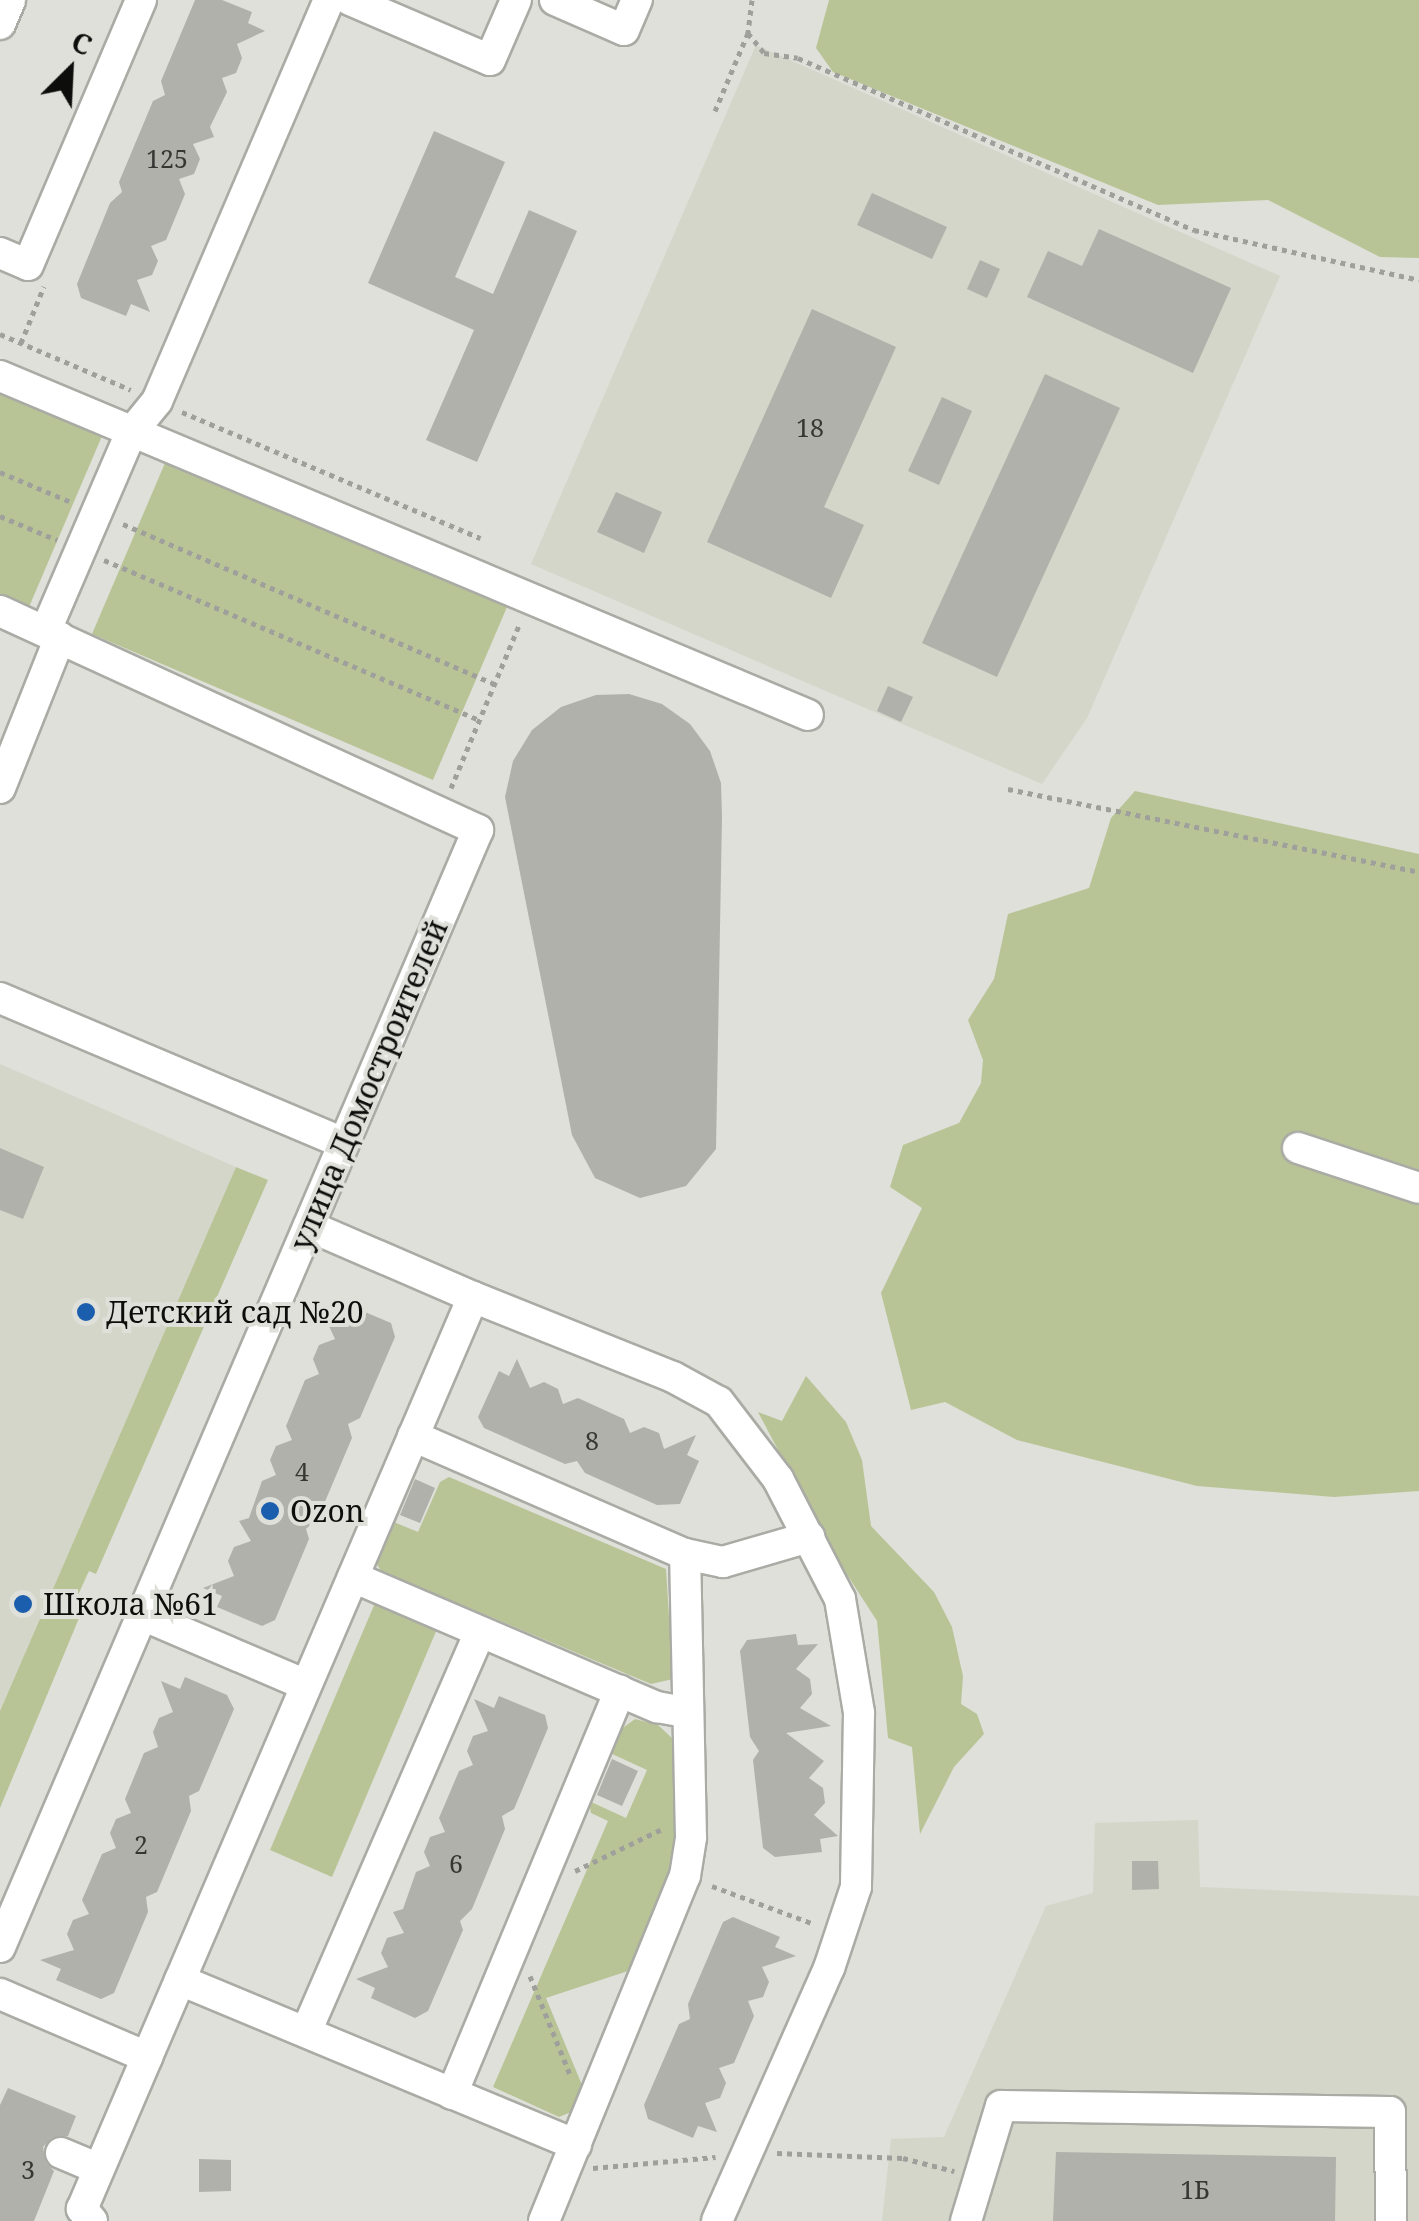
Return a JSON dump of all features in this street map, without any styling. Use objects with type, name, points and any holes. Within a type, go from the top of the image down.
[{"type":"street","points":[[0,24],[10,0]]},
{"type":"street","points":[[14,259],[141,0]]},
{"type":"street","points":[[0,788],[96,512],[130,432],[157,401],[329,0]]},
{"type":"street","points":[[350,0],[490,60],[516,0]]},
{"type":"street","points":[[555,0],[624,30],[636,0]]},
{"type":"street","points":[[0,376],[808,715]]},
{"type":"street","points":[[0,612],[440,814]]},
{"type":"street","name":"улица Домостроителей","points":[[1,1941],[478,830],[440,814]]},
{"type":"street","points":[[0,998],[344,1142]]},
{"type":"street","points":[[1298,1148],[1419,1188]]},
{"type":"street","points":[[308,1226],[674,1377],[719,1402],[747,1432],[810,1537],[840,1599],[858,1713],[856,1887],[840,1934],[718,2221]]},
{"type":"street","points":[[92,2221],[82,2209],[473,1297]]},
{"type":"street","points":[[413,1436],[685,1554],[723,1562],[810,1537]]},
{"type":"street","points":[[544,2221],[685,1876],[690,1815],[684,1712],[685,1554]]},
{"type":"street","points":[[352,1577],[620,1691],[684,1712]]},
{"type":"street","points":[[142,1615],[306,1685]]},
{"type":"street","points":[[306,2032],[480,1632]]},
{"type":"street","points":[[452,2094],[620,1691]]},
{"type":"street","points":[[180,1980],[452,2094],[582,2131]]},
{"type":"street","points":[[0,1994],[148,2057]]},
{"type":"street","points":[[966,2221],[1001,2106],[1390,2112],[1391,2221]]},
{"type":"street","points":[[62,2153],[99,2169]]},
{"type":"path","points":[[715,111],[748,33],[752,0]]},
{"type":"path","points":[[748,33],[764,53],[798,58],[1194,230],[1419,280]]},
{"type":"path","points":[[14,259],[49,274],[21,343]]},
{"type":"path","points":[[0,334],[480,538]]},
{"type":"path","points":[[0,472],[494,684]]},
{"type":"path","points":[[0,516],[480,720]]},
{"type":"path","points":[[440,814],[531,598]]},
{"type":"path","points":[[1008,789],[1419,872]]},
{"type":"path","points":[[536,1890],[690,1815]]},
{"type":"path","points":[[685,1876],[840,1934]]},
{"type":"path","points":[[516,1940],[582,2131]]},
{"type":"shaded area","points":[[756,45],[1280,276],[1087,718],[1042,784],[531,564]]},
{"type":"shaded area","name":"Детский сад №20","points":[[0,1064],[236,1167],[0,1711]]},
{"type":"shaded area","points":[[1198,1820],[1200,1887],[1419,1896],[1419,2221],[882,2221],[891,2139],[944,2137],[1046,1906],[1093,1893],[1095,1823]]},
{"type":"green space","points":[[829,0],[1419,0],[1419,258],[1380,257],[1268,200],[1158,205],[833,72],[816,48]]},
{"type":"green space","points":[[0,393],[102,436],[29,607],[0,594]]},
{"type":"green space","points":[[165,463],[507,607],[433,780],[92,634]]},
{"type":"green space","points":[[1135,791],[1419,854],[1419,1491],[1334,1497],[1197,1486],[1017,1440],[945,1402],[911,1410],[881,1293],[922,1208],[890,1187],[903,1145],[959,1123],[981,1083],[983,1060],[968,1020],[994,979],[1008,914],[1089,888],[1111,818]]},
{"type":"green space","points":[[236,1167],[268,1180],[96,1574],[89,1571],[73,1606],[82,1611],[0,1808],[0,1711]]},
{"type":"green space","points":[[806,1376],[846,1422],[862,1460],[871,1526],[934,1592],[952,1627],[963,1676],[961,1704],[977,1714],[984,1734],[954,1767],[920,1834],[912,1747],[888,1738],[877,1621],[828,1545],[758,1412],[782,1421]]},
{"type":"green space","points":[[449,1477],[666,1569],[673,1679],[651,1684],[381,1571],[370,1552],[384,1518],[418,1532],[440,1482]]},
{"type":"green space","points":[[378,1596],[440,1622],[332,1877],[270,1850]]},
{"type":"green space","points":[[635,1719],[658,1725],[673,1739],[680,1852],[631,1970],[546,1998],[582,2085],[571,2112],[559,2117],[493,2087],[608,1821],[591,1813],[589,1801],[626,1818],[647,1770],[610,1753],[620,1730]]},
{"type":"building","points":[[195,0],[222,0],[252,12],[248,23],[265,31],[237,44],[242,58],[236,73],[222,78],[227,92],[210,127],[214,137],[193,144],[200,159],[194,174],[179,179],[185,194],[166,240],[151,246],[158,261],[152,275],[137,280],[150,312],[131,304],[126,316],[81,298],[77,284],[110,203],[122,192],[119,182],[153,101],[165,95],[161,81]]},
{"type":"building","points":[[434,131],[505,162],[455,277],[493,294],[529,210],[577,231],[477,462],[426,440],[474,330],[368,283]]},
{"type":"building","points":[[872,193],[947,227],[932,259],[857,225]]},
{"type":"building","points":[[1099,229],[1231,288],[1193,373],[1027,297],[1048,251],[1082,266]]},
{"type":"building","points":[[980,260],[1000,269],[987,298],[967,289]]},
{"type":"building","points":[[812,309],[896,347],[824,507],[864,525],[831,598],[707,542]]},
{"type":"building","points":[[1045,374],[1120,408],[997,677],[922,643]]},
{"type":"building","points":[[942,397],[972,411],[939,485],[908,471]]},
{"type":"building","points":[[616,492],[662,512],[644,553],[597,532]]},
{"type":"building","points":[[888,686],[913,697],[901,722],[877,711]]},
{"type":"building","points":[[629,694],[662,704],[690,724],[710,751],[721,783],[722,817],[716,1149],[686,1186],[640,1198],[595,1178],[572,1135],[505,797],[513,761],[532,730],[561,707],[596,695]]},
{"type":"building","points":[[0,1148],[44,1167],[23,1219],[0,1210]]},
{"type":"building","points":[[346,1304],[391,1323],[395,1337],[360,1418],[348,1424],[352,1438],[318,1518],[306,1529],[309,1539],[275,1620],[262,1626],[217,1607],[222,1596],[203,1588],[234,1576],[228,1561],[234,1547],[251,1541],[239,1521],[249,1518],[262,1481],[276,1475],[270,1460],[276,1446],[292,1440],[286,1426],[305,1380],[319,1374],[313,1359],[319,1345],[335,1339],[320,1307],[340,1316]]},
{"type":"building","points":[[517,1359],[530,1388],[544,1382],[558,1389],[563,1404],[578,1398],[624,1419],[630,1433],[644,1427],[659,1433],[664,1449],[696,1435],[687,1455],[699,1461],[680,1504],[657,1505],[585,1473],[577,1461],[565,1464],[484,1428],[478,1417],[499,1371],[509,1376]]},
{"type":"building","points":[[415,1479],[435,1488],[420,1523],[400,1515]]},
{"type":"building","points":[[796,1634],[798,1645],[818,1644],[796,1669],[810,1679],[812,1694],[800,1708],[831,1726],[786,1733],[824,1761],[809,1778],[823,1788],[825,1803],[814,1815],[838,1836],[820,1839],[822,1852],[775,1857],[763,1848],[753,1760],[759,1751],[750,1737],[740,1651],[747,1640]]},
{"type":"building","points":[[185,1677],[227,1695],[234,1709],[199,1791],[189,1796],[191,1811],[157,1892],[146,1897],[148,1912],[114,1993],[101,1999],[56,1980],[61,1969],[40,1960],[74,1950],[67,1934],[73,1920],[89,1914],[82,1900],[102,1854],[116,1848],[110,1833],[116,1819],[131,1813],[125,1799],[144,1753],[158,1747],[153,1732],[159,1718],[173,1712],[161,1681],[180,1689]]},
{"type":"building","points":[[499,1696],[545,1715],[548,1728],[514,1809],[502,1816],[505,1829],[472,1909],[460,1921],[463,1930],[428,2011],[415,2018],[371,1998],[375,1988],[356,1979],[388,1967],[381,1953],[387,1938],[404,1933],[393,1912],[403,1909],[416,1872],[430,1866],[424,1852],[430,1837],[445,1832],[439,1818],[459,1771],[473,1765],[467,1751],[473,1736],[488,1731],[474,1699],[494,1708]]},
{"type":"building","points":[[612,1759],[638,1771],[622,1806],[597,1795]]},
{"type":"building","points":[[1132,1861],[1158,1861],[1159,1889],[1132,1890]]},
{"type":"building","points":[[733,1917],[780,1937],[775,1947],[796,1956],[762,1967],[769,1982],[763,1997],[748,2001],[754,2016],[734,2063],[719,2068],[726,2083],[720,2098],[705,2103],[717,2132],[698,2126],[693,2138],[648,2119],[644,2105],[679,2024],[690,2019],[688,2004],[723,1922]]},
{"type":"building","points":[[8,2088],[76,2116],[68,2136],[51,2138],[43,2147],[46,2163],[54,2171],[34,2221],[0,2221],[0,2105]]},
{"type":"building","points":[[1056,2152],[1336,2157],[1335,2221],[1053,2221]]},
{"type":"building","points":[[199,2159],[231,2160],[231,2191],[199,2192]]},
{"type":"place","name":"Детский сад №20","points":[[86,1312]]},
{"type":"place","name":"Ozon","points":[[270,1511]]},
{"type":"place","name":"Школа №61","points":[[23,1604]]}]
